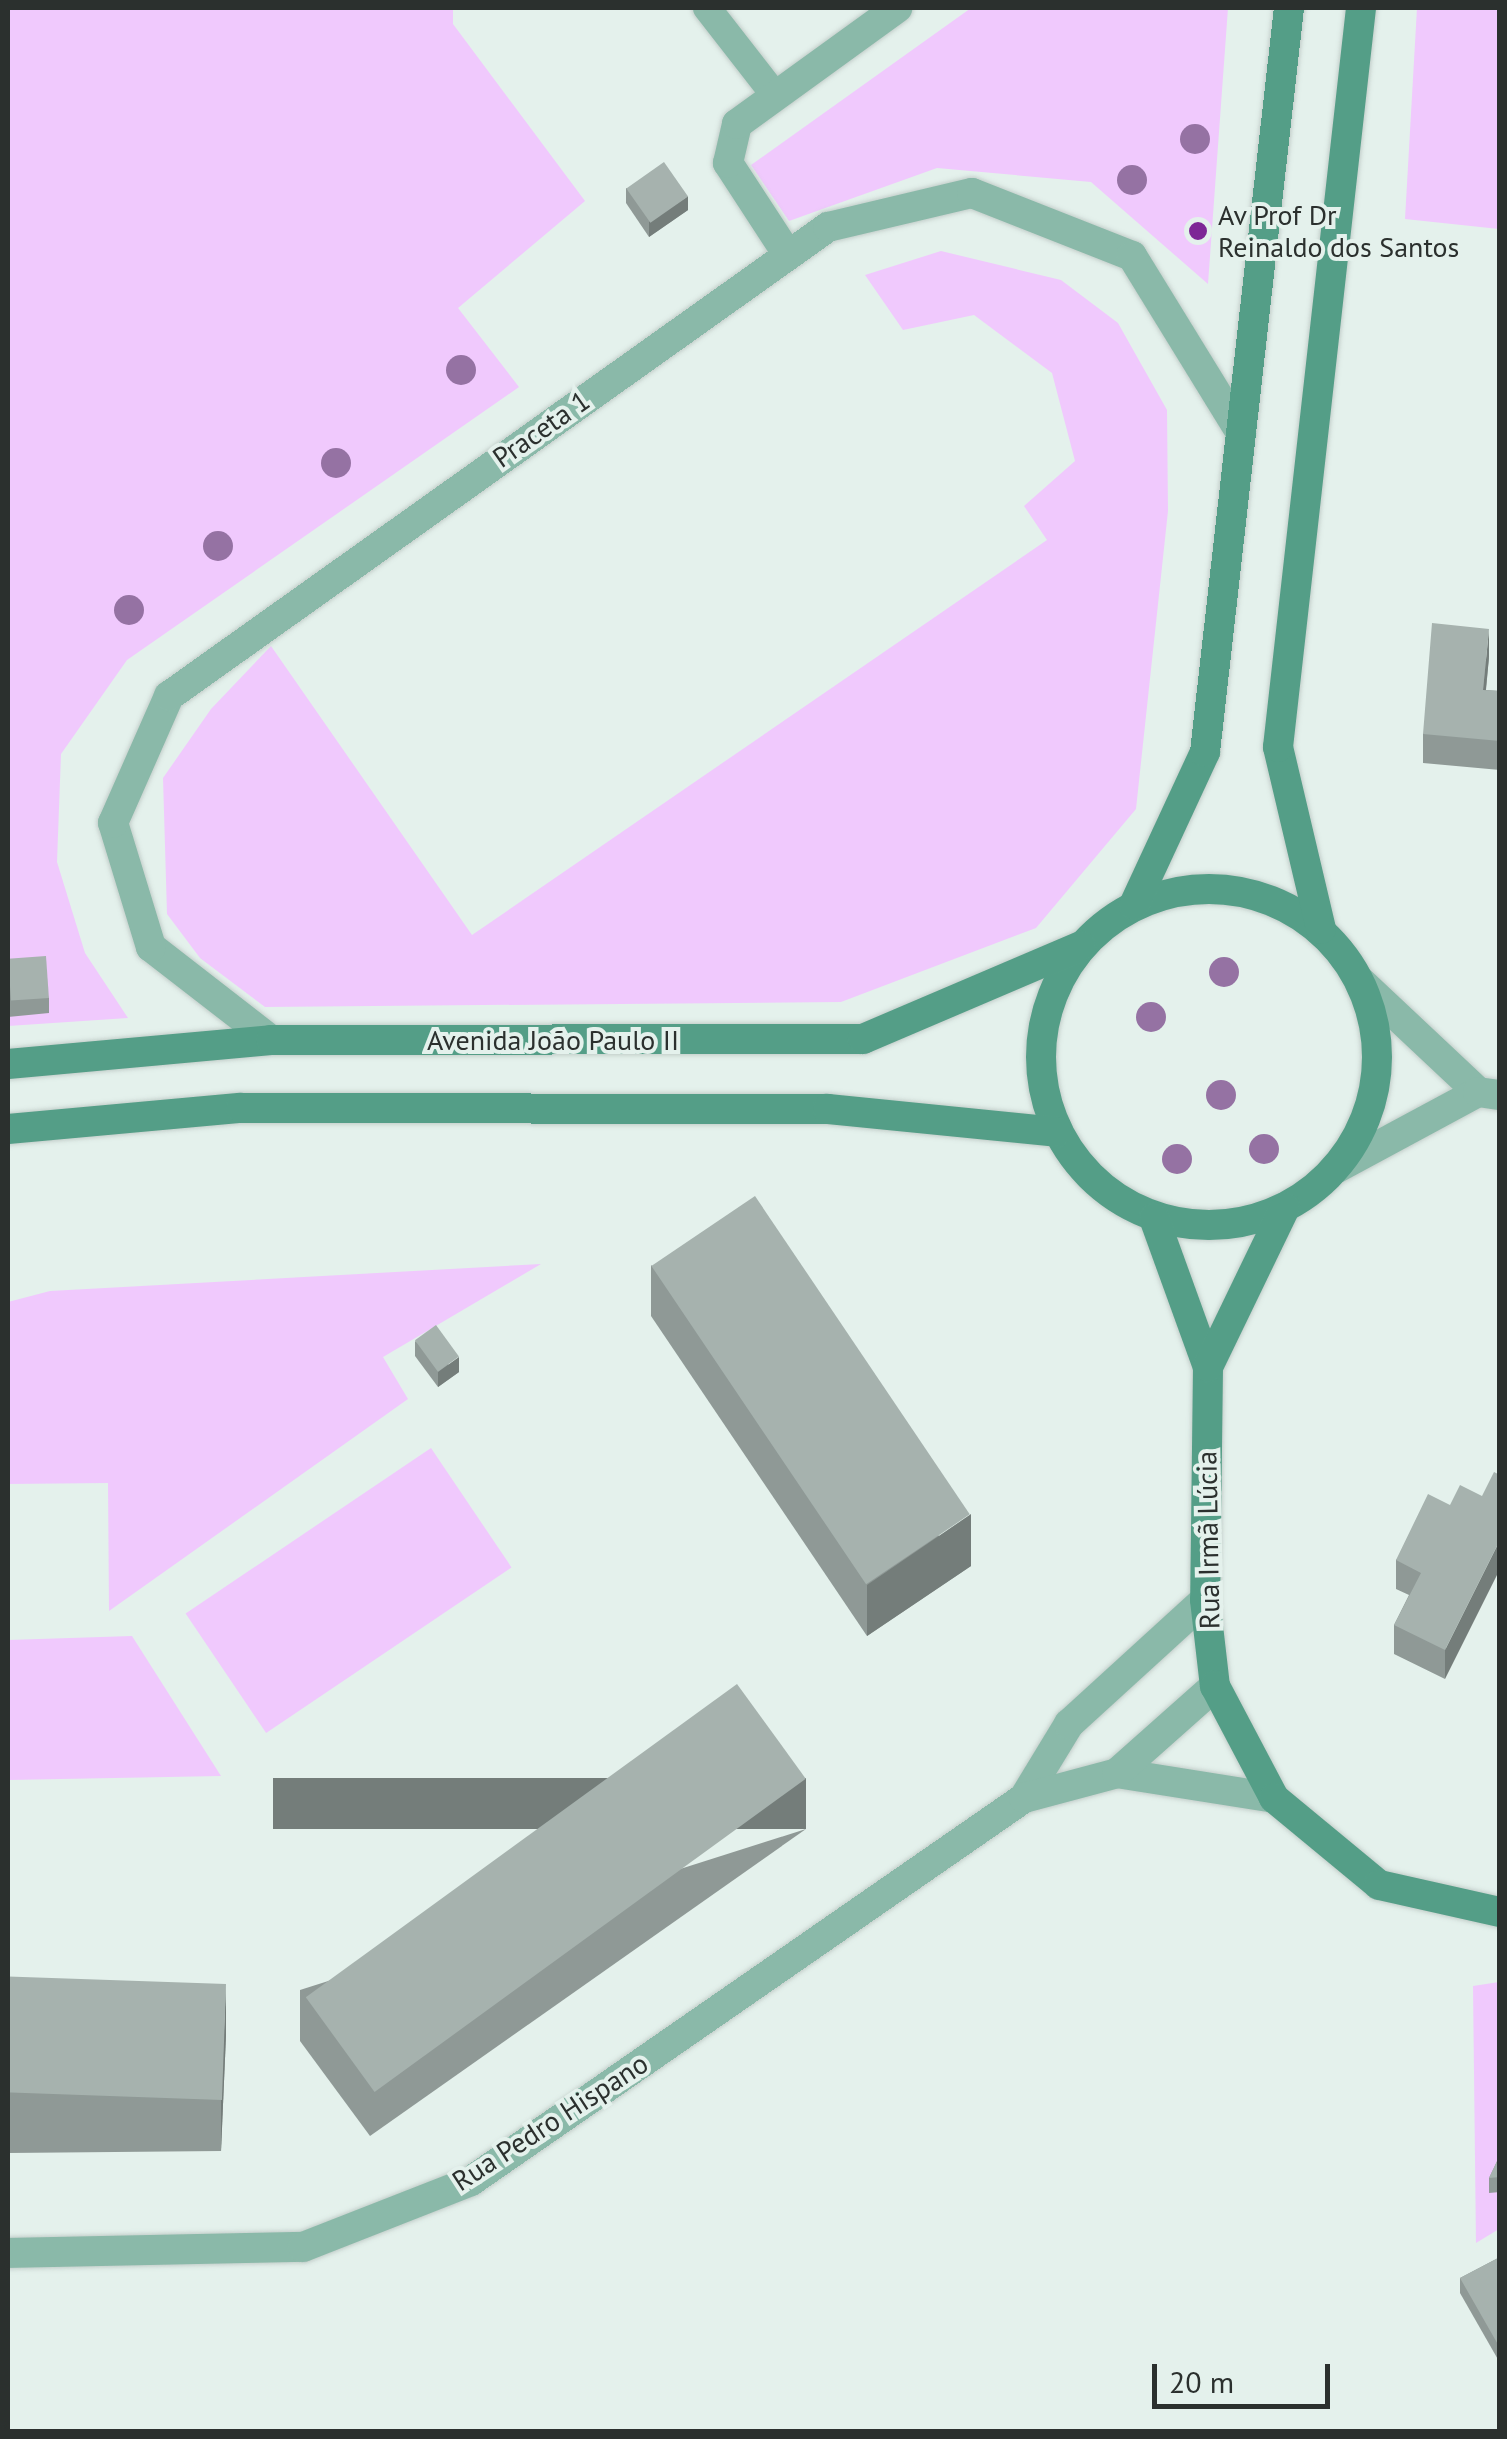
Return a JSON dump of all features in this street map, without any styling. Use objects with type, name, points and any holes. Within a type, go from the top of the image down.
[{"type":"street","points":[[1134,906],[1205,752],[1289,8]]},
{"type":"street","points":[[1320,929],[1278,747],[1361,8]]},
{"type":"street","points":[[788,255],[728,164],[736,124],[880,13]]},
{"type":"street","name":"Praceta 1","points":[[271,1040],[151,947],[124,859],[114,823],[169,696],[828,227],[972,194],[1132,256],[1241,432]]},
{"type":"street","name":"Avenida João Paulo II","points":[[8,1064],[271,1040],[863,1039],[1081,946],[1134,906],[1181,890],[1231,889],[1279,903],[1320,929],[1361,982],[1377,1029],[1377,1078],[1364,1126],[1337,1168],[1284,1208],[1242,1223],[1198,1226],[1154,1218],[1092,1178],[1057,1132],[1041,1085],[1040,1036],[1054,987],[1081,946]]},
{"type":"street","points":[[1337,1168],[1489,1094],[1361,982]]},
{"type":"street","points":[[8,1129],[241,1108],[770,1109],[880,1110],[1057,1132]]},
{"type":"street","name":"Rua Irmã Lúcia","points":[[1208,1368],[1284,1208]]},
{"type":"street","name":"Rua Irmã Lúcia","points":[[1154,1218],[1208,1368],[1205,1600],[1216,1686],[1274,1798],[1379,1886],[1500,1912]]},
{"type":"street","points":[[1024,1798],[1069,1724],[1205,1600]]},
{"type":"street","points":[[1118,1772],[1216,1686]]},
{"type":"street","points":[[1024,1798],[1118,1772],[1274,1798]]},
{"type":"street","name":"Rua Pedro Hispano","points":[[8,2253],[303,2247],[471,2181],[1024,1798]]},
{"type":"lane","points":[[707,8],[774,94]]},
{"type":"shaded area","points":[[8,8],[453,8],[453,24],[585,201],[458,308],[519,387],[127,660],[61,754],[57,862],[85,953],[128,1018],[8,1026]]},
{"type":"shaded area","points":[[971,8],[1228,8],[1208,284],[1091,182],[937,168],[789,221],[751,165]]},
{"type":"shaded area","points":[[1417,8],[1499,8],[1499,229],[1405,219]]},
{"type":"shaded area","points":[[941,251],[1061,280],[1118,323],[1167,410],[1168,511],[1136,809],[1036,928],[841,1002],[265,1007],[200,958],[167,914],[163,778],[211,709],[271,646],[472,935],[1047,540],[1024,506],[1075,461],[1052,373],[974,315],[903,330],[865,275]]},
{"type":"shaded area","points":[[541,1264],[383,1357],[408,1399],[109,1611],[108,1483],[8,1484],[8,1302],[50,1291]]},
{"type":"shaded area","points":[[431,1448],[512,1567],[266,1733],[186,1614]]},
{"type":"shaded area","points":[[132,1636],[221,1776],[8,1780],[8,1640]]},
{"type":"shaded area","points":[[1499,1982],[1499,2229],[1476,2243],[1473,1986]]},
{"type":"building","points":[[664,162],[688,196],[650,223],[626,188]]},
{"type":"building","points":[[1432,623],[1489,629],[1483,690],[1500,691],[1500,741],[1423,734]]},
{"type":"building","points":[[46,956],[49,998],[11,1001],[8,959]]},
{"type":"building","points":[[755,1196],[970,1514],[866,1584],[651,1266]]},
{"type":"building","points":[[436,1325],[459,1357],[438,1372],[415,1340]]},
{"type":"building","points":[[1494,1472],[1500,1475],[1500,1540],[1445,1650],[1394,1625],[1421,1573],[1396,1560],[1428,1494],[1450,1505],[1460,1485],[1482,1496]]},
{"type":"building","points":[[737,1684],[806,1779],[375,2092],[306,1997]]},
{"type":"building","points":[[8,1976],[226,1984],[222,2100],[8,2092]]},
{"type":"building","points":[[1500,2155],[1500,2177],[1489,2178]]},
{"type":"building","points":[[1500,2257],[1500,2348],[1460,2278]]},
{"type":"place","name":"Av Prof Dr Reinaldo dos Santos","points":[[1198,231]]}]
